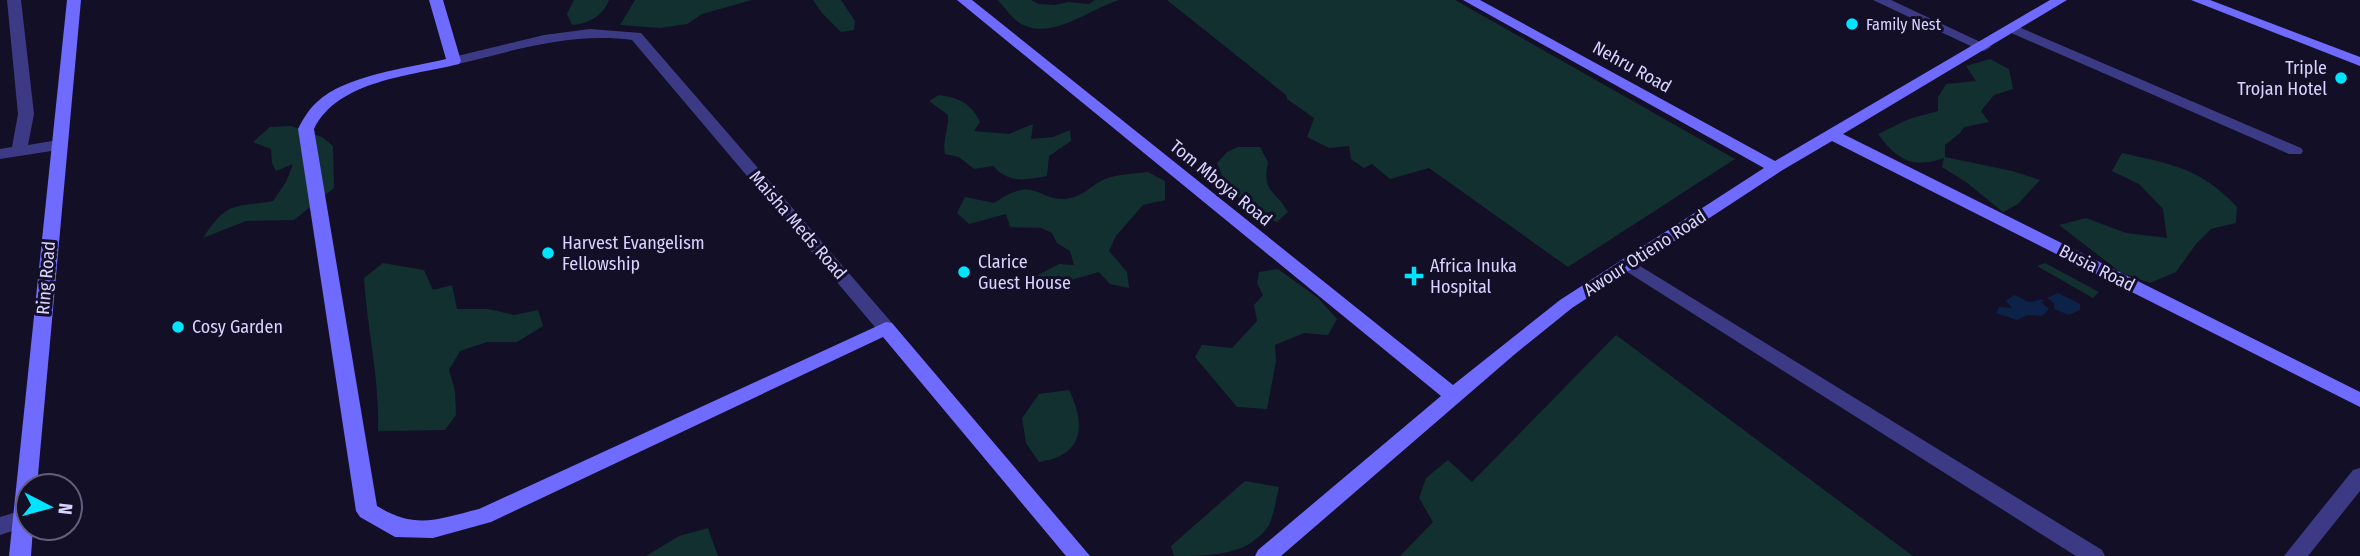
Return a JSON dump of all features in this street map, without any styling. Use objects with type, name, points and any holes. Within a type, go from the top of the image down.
[{"type":"street","points":[[14,0],[26,114],[19,151]]},
{"type":"street","name":"Ring Road","points":[[27,472],[74,0]]},
{"type":"street","points":[[436,0],[454,61],[351,89],[326,101],[312,115],[306,129],[367,511],[395,528],[433,528],[484,516],[886,328]]},
{"type":"street","name":"Tom Mboya Road","points":[[964,0],[1454,396]]},
{"type":"street","name":"Nehru Road","points":[[1470,0],[1775,168]]},
{"type":"street","points":[[1880,0],[1984,47]]},
{"type":"street","name":"Awour Otieno Road","points":[[1266,556],[1566,304],[1775,168],[1834,136],[2060,0]]},
{"type":"street","points":[[2198,0],[2360,62]]},
{"type":"street","points":[[2014,29],[2295,151]]},
{"type":"street","name":"Maisha Meds Road","points":[[454,61],[581,32],[611,31],[636,36],[1079,556]]},
{"type":"street","name":"Busia Road","points":[[1834,136],[2360,400]]},
{"type":"street","points":[[0,154],[58,145]]},
{"type":"street","points":[[1628,264],[2094,556]]},
{"type":"street","points":[[2295,556],[2360,477]]},
{"type":"green space","points":[[574,0],[609,0],[603,11],[594,18],[572,25],[567,14]]},
{"type":"green space","points":[[635,0],[752,0],[702,14],[687,24],[660,28],[620,25]]},
{"type":"green space","points":[[813,0],[841,0],[855,21],[854,30],[841,32]]},
{"type":"green space","points":[[998,0],[1031,0],[1039,4],[1055,5],[1119,0],[1061,25],[1037,29],[1018,22]]},
{"type":"green space","points":[[1167,0],[1455,0],[1735,159],[1568,267],[1429,168],[1390,179],[1372,164],[1364,168],[1351,159],[1349,146],[1329,148],[1307,137],[1314,118]]},
{"type":"green space","points":[[1990,59],[2009,69],[2013,89],[1994,95],[1981,111],[1989,122],[1964,127],[1945,145],[1945,157],[2012,171],[2040,180],[2018,204],[2003,212],[1966,182],[1942,167],[1944,158],[1923,163],[1907,160],[1892,150],[1878,134],[1909,119],[1938,111],[1938,97],[1946,84],[1976,81],[1966,66]]},
{"type":"green space","points":[[939,95],[958,100],[973,110],[980,122],[974,131],[1009,134],[1033,124],[1031,139],[1053,137],[1070,130],[1071,141],[1049,156],[1047,176],[1018,179],[1006,176],[993,166],[974,169],[959,157],[945,154],[948,115],[929,101]]},
{"type":"green space","points":[[291,126],[322,137],[333,146],[334,188],[294,220],[246,221],[203,238],[226,211],[273,201],[286,182],[293,164],[276,171],[272,163],[271,149],[253,142],[270,127]]},
{"type":"green space","points":[[1238,147],[1260,147],[1268,162],[1267,179],[1270,190],[1288,212],[1277,222],[1267,218],[1256,204],[1238,197],[1226,185],[1217,163],[1227,152]]},
{"type":"green space","points":[[2122,153],[2170,165],[2198,176],[2237,207],[2236,223],[2211,229],[2196,244],[2176,272],[2150,283],[2120,272],[2059,225],[2086,218],[2126,233],[2167,238],[2163,209],[2139,184],[2112,171]]},
{"type":"green space","points":[[1148,172],[1165,181],[1165,200],[1143,205],[1116,236],[1109,251],[1127,272],[1129,288],[1110,284],[1099,272],[1043,288],[1038,275],[1059,264],[1074,265],[1070,251],[1057,243],[1052,233],[1041,228],[1010,227],[1006,214],[969,224],[957,213],[965,197],[994,203],[1009,194],[1029,190],[1060,199],[1071,198],[1110,177]]},
{"type":"green space","points":[[383,263],[424,270],[433,290],[452,285],[457,309],[488,309],[514,315],[538,310],[543,326],[517,342],[487,342],[460,351],[449,370],[455,391],[456,415],[445,430],[378,431],[377,393],[364,278]]},
{"type":"green space","points":[[2045,263],[2099,292],[2093,298],[2037,266]]},
{"type":"green space","points":[[1278,269],[1318,298],[1337,319],[1328,335],[1304,333],[1275,345],[1276,361],[1267,409],[1237,407],[1195,357],[1202,345],[1232,348],[1257,321],[1254,305],[1263,295],[1257,283],[1259,272]]},
{"type":"green space","points":[[1616,335],[1913,556],[1400,556],[1433,522],[1419,498],[1426,478],[1448,460],[1472,482]]},
{"type":"green space","points":[[1069,390],[1078,415],[1077,437],[1073,446],[1065,453],[1039,462],[1026,443],[1022,418],[1039,394]]},
{"type":"green space","points":[[1245,481],[1279,487],[1271,521],[1261,535],[1251,543],[1227,552],[1174,556],[1171,546]]},
{"type":"green space","points":[[708,528],[718,556],[646,556],[679,536]]},
{"type":"water","points":[[2058,293],[2080,304],[2080,310],[2069,315],[2054,309],[2054,303],[2047,298]]},
{"type":"water","points":[[2014,295],[2029,302],[2041,299],[2049,309],[2042,316],[2028,315],[2017,320],[1996,313],[1999,307],[2012,308],[2006,301]]},
{"type":"place","name":"Family Nest","points":[[1852,24]]},
{"type":"place","name":"Triple Trojan Hotel","points":[[2341,78]]},
{"type":"place","name":"Harvest Evangelism Fellowship","points":[[548,253]]},
{"type":"place","name":"Clarice Guest House","points":[[964,272]]},
{"type":"place","name":"Africa Inuka Hospital","points":[[1414,276]]},
{"type":"place","name":"Cosy Garden","points":[[178,327]]}]
